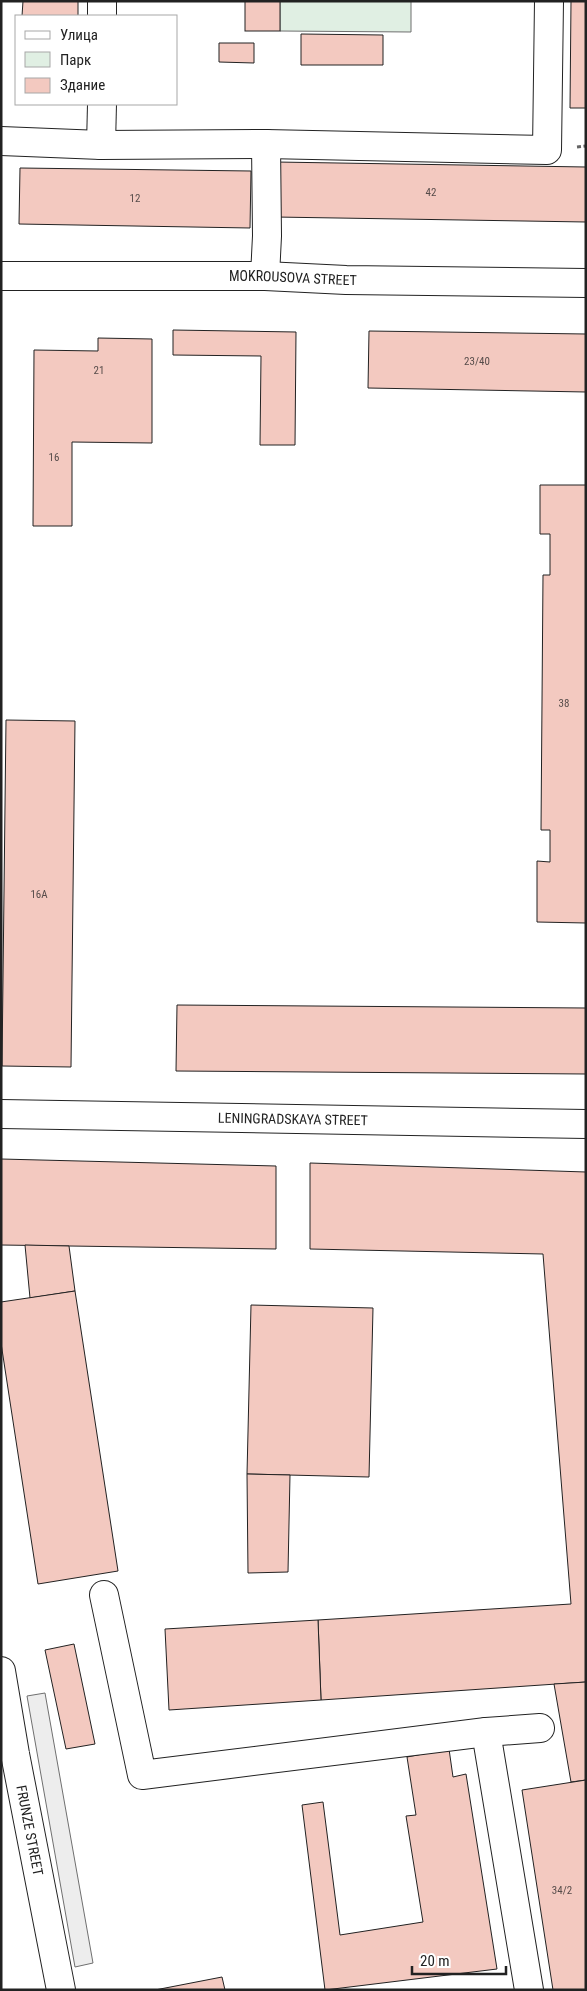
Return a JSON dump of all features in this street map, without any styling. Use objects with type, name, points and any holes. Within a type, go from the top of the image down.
[{"type":"street","points":[[102,1],[102,15]]},
{"type":"street","points":[[1,142],[101,145],[266,144],[547,150],[549,1]]},
{"type":"street","points":[[101,145],[102,105]]},
{"type":"street","points":[[265,276],[267,236],[266,144]]},
{"type":"street","name":"MOKROUSOVA STREET","points":[[1,276],[265,276],[346,280],[586,282]]},
{"type":"street","name":"LENINGRADSKAYA STREET","points":[[1,1114],[586,1124]]},
{"type":"street","points":[[104,1595],[142,1775],[486,1732],[540,1728]]},
{"type":"street","name":"FRUNZE STREET","points":[[1,1672],[8,1755],[60,1990]]},
{"type":"street","points":[[486,1732],[529,1990]]},
{"type":"green space","points":[[280,1],[411,1],[411,32],[280,31]]},
{"type":"shaded area","points":[[45,1693],[93,1963],[75,1967],[27,1696]]},
{"type":"building","points":[[23,1],[78,1],[78,15],[22,15]]},
{"type":"building","points":[[245,1],[280,1],[280,31],[245,31]]},
{"type":"building","points":[[571,1],[586,1],[586,108],[570,108]]},
{"type":"building","points":[[301,34],[383,35],[383,65],[301,65]]},
{"type":"building","points":[[219,43],[254,43],[254,63],[219,62]]},
{"type":"building","points":[[276,162],[586,167],[586,222],[275,217]]},
{"type":"building","points":[[20,168],[251,171],[250,228],[19,224]]},
{"type":"building","points":[[173,330],[296,332],[295,445],[260,445],[261,356],[173,355]]},
{"type":"building","points":[[369,331],[586,334],[586,392],[368,388]]},
{"type":"building","points":[[98,338],[152,339],[152,443],[72,442],[72,526],[33,526],[34,350],[98,351]]},
{"type":"building","points":[[540,485],[586,485],[586,923],[537,922],[537,861],[550,862],[550,830],[541,830],[543,575],[550,575],[550,534],[540,534]]},
{"type":"building","points":[[6,720],[75,721],[71,1067],[2,1066]]},
{"type":"building","points":[[177,1005],[586,1008],[586,1074],[176,1071]]},
{"type":"building","points":[[1,1159],[276,1166],[276,1249],[1,1245]]},
{"type":"building","points":[[310,1163],[586,1172],[586,1682],[321,1700],[318,1620],[571,1604],[543,1254],[310,1249]]},
{"type":"building","points":[[25,1245],[69,1246],[75,1291],[30,1298]]},
{"type":"building","points":[[75,1291],[118,1571],[38,1584],[1,1343],[1,1302]]},
{"type":"building","points":[[251,1305],[373,1308],[369,1477],[247,1474]]},
{"type":"building","points":[[247,1474],[290,1475],[288,1572],[248,1573]]},
{"type":"building","points":[[318,1620],[321,1700],[169,1710],[165,1629]]},
{"type":"building","points":[[74,1644],[95,1744],[66,1749],[45,1650]]},
{"type":"building","points":[[586,1682],[586,1780],[571,1782],[554,1684]]},
{"type":"building","points":[[449,1749],[453,1777],[466,1774],[497,1969],[325,1990],[302,1805],[323,1802],[340,1935],[423,1922],[406,1816],[416,1815],[407,1757]]},
{"type":"building","points":[[586,1780],[586,1990],[553,1990],[522,1790]]},
{"type":"building","points":[[222,1977],[225,1990],[155,1990]]}]
